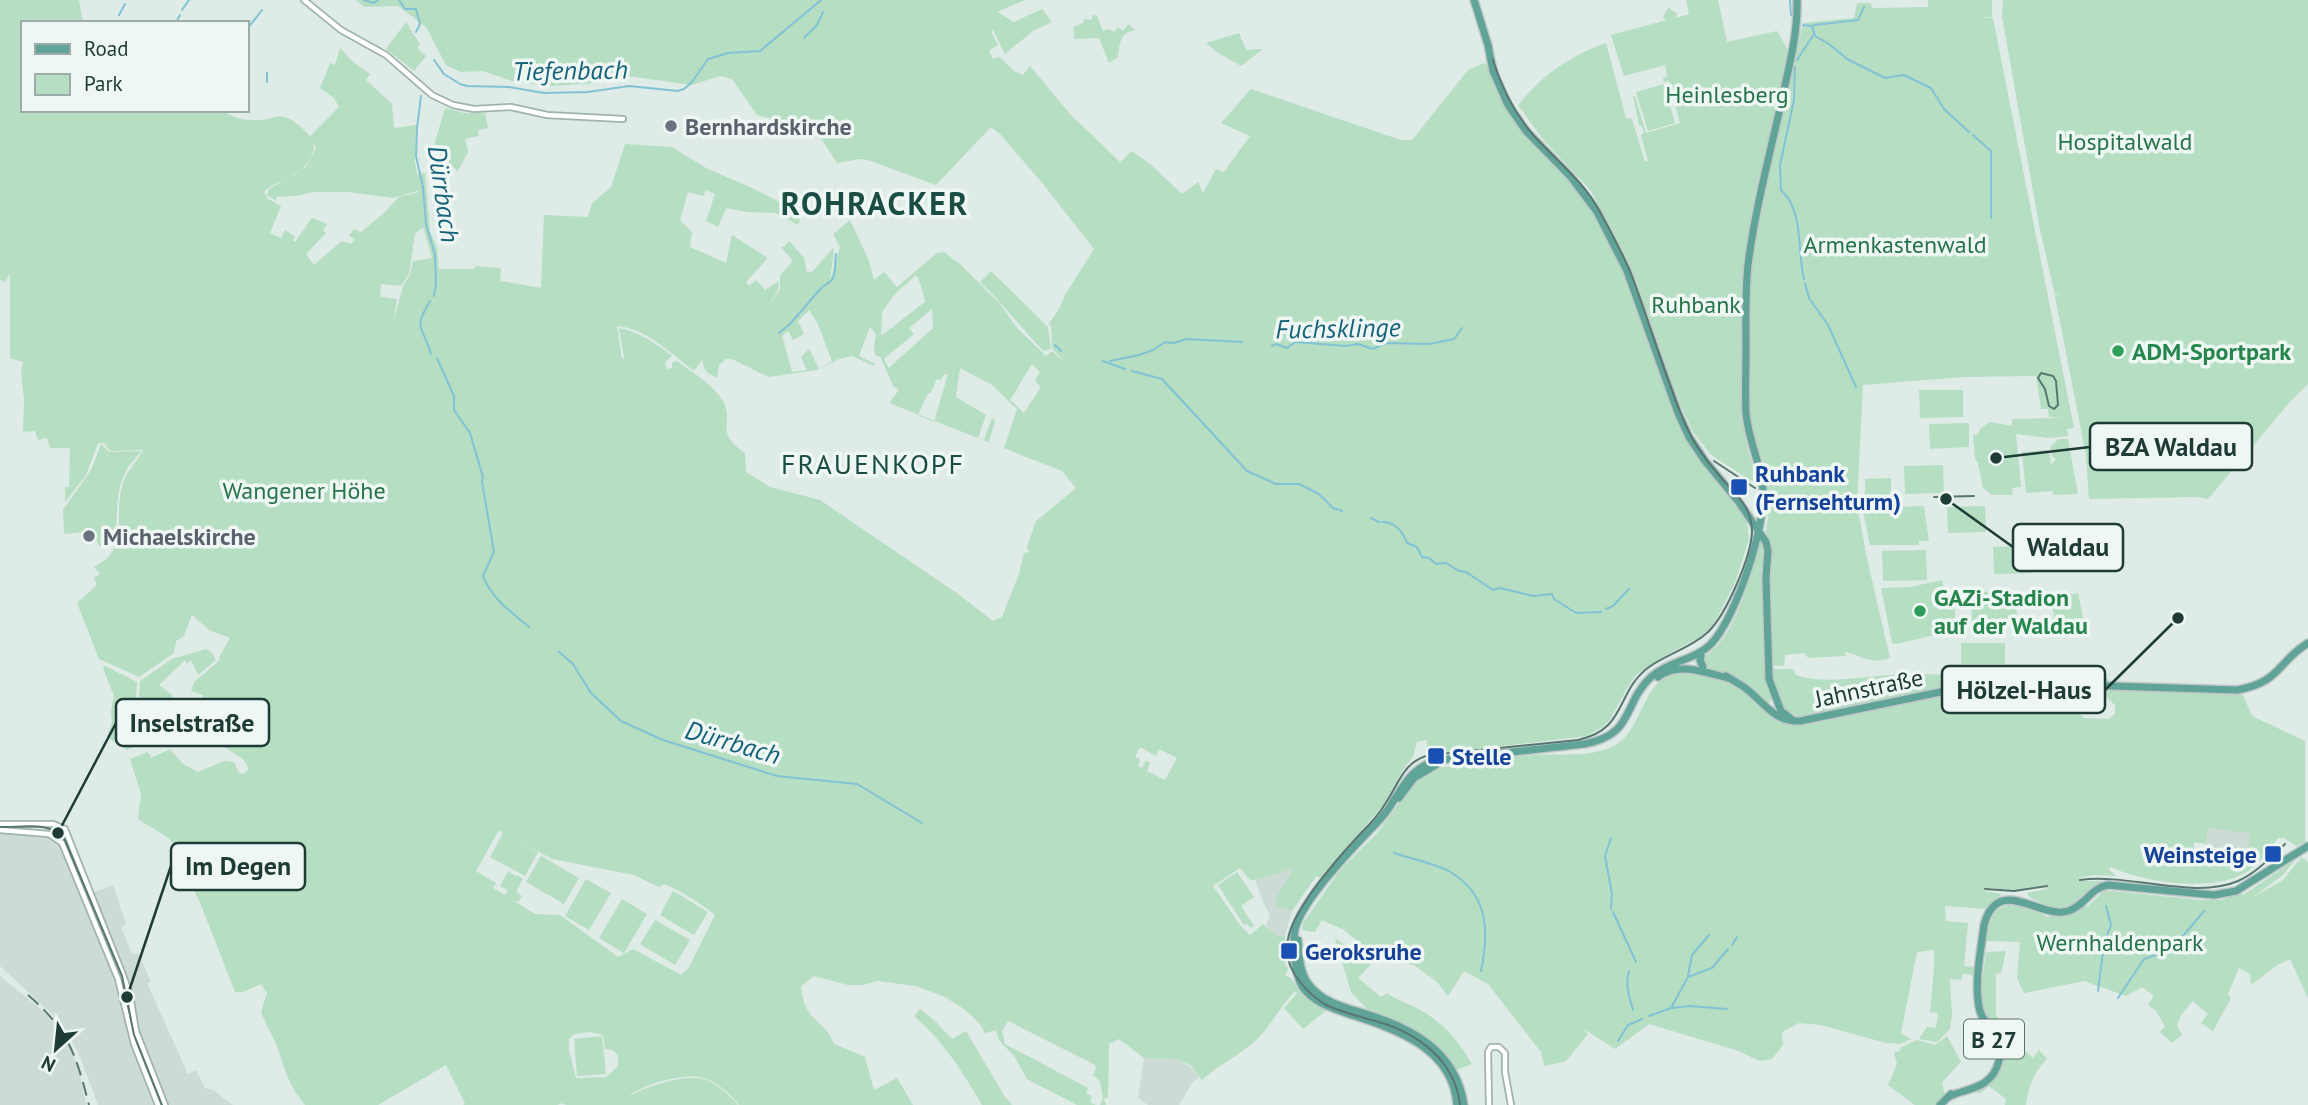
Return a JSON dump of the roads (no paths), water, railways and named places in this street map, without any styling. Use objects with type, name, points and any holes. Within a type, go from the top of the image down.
[{"type":"main road","points":[[1474,0],[1493,71],[1508,105],[1526,131],[1570,176],[1597,212],[1627,271],[1689,437],[1704,461],[1750,518],[1768,551],[1767,667],[1778,704],[1794,722]]},
{"type":"main road","points":[[1457,1105],[1449,1075],[1427,1048],[1400,1032],[1319,1002],[1304,989],[1293,943],[1298,920],[1334,869],[1382,817],[1412,772],[1436,761],[1602,740],[1623,723],[1650,678],[1675,662],[1703,650],[1717,636],[1743,580],[1766,514],[1763,472],[1751,440],[1746,406],[1745,296],[1759,199],[1792,55],[1798,16],[1797,0]]},
{"type":"main road","points":[[1464,1105],[1459,1084],[1449,1065],[1426,1041],[1394,1023],[1329,1002],[1312,988],[1300,974],[1298,939],[1303,919],[1340,867],[1382,823],[1416,776],[1432,766],[1583,748],[1605,742],[1625,728],[1646,688],[1662,673],[1701,656],[1713,647],[1734,610],[1751,568],[1765,491]]},
{"type":"main road","points":[[1750,518],[1758,518],[1762,511]]},
{"type":"main road","name":"Jahnstraße","points":[[1675,662],[1703,667],[1728,678],[1751,693],[1778,718],[1794,722],[1989,682],[2237,690],[2258,685],[2270,678],[2308,643]]},
{"type":"main road","points":[[1701,656],[1703,667]]},
{"type":"main road","name":"Jahnstraße","points":[[1662,673],[1692,669],[1728,678]]},
{"type":"main road","points":[[1765,707],[1778,704],[1794,716],[1810,720]]},
{"type":"main road","name":"B 27","points":[[1940,1105],[1961,1087],[1984,1080],[1996,1064],[1996,1042],[1982,1023],[1975,998],[1984,922],[1990,911],[2005,901],[2020,900],[2050,912],[2060,913],[2074,909],[2093,891],[2104,885],[2228,894],[2305,848]]},
{"type":"street","points":[[304,0],[341,30],[386,55],[428,91],[453,105],[474,109],[511,107],[548,115],[623,119]]},
{"type":"street","points":[[0,824],[59,825],[65,830],[123,975],[130,995],[136,1031],[165,1105]]},
{"type":"street","points":[[0,830],[53,835],[63,846],[118,979],[132,1037],[158,1105]]},
{"type":"street","points":[[1489,1105],[1488,1055],[1493,1046],[1502,1048],[1506,1054],[1505,1072],[1511,1105]]},
{"type":"waterway","points":[[182,10],[189,0]]},
{"type":"waterway","name":"Dürrbach","points":[[364,0],[374,3],[378,0]]},
{"type":"waterway","name":"Dürrbach","points":[[399,0],[405,9],[416,9],[420,24],[416,32]]},
{"type":"waterway","name":"Tiefenbach","points":[[434,60],[444,74],[467,86],[509,87],[544,93],[588,92],[629,86],[678,91],[692,82],[708,59],[728,53],[760,51],[821,0]]},
{"type":"waterway","points":[[1790,0],[1791,15]]},
{"type":"waterway","points":[[119,15],[125,4]]},
{"type":"waterway","points":[[1814,25],[1858,20],[1864,7]]},
{"type":"waterway","points":[[248,28],[262,10]]},
{"type":"waterway","points":[[804,38],[817,25],[823,12]]},
{"type":"waterway","points":[[177,21],[180,15]]},
{"type":"waterway","points":[[1803,25],[1812,26],[1815,36],[1847,59],[1885,78],[1904,75],[1931,88],[1944,109],[1969,132]]},
{"type":"waterway","points":[[1797,60],[1814,34]]},
{"type":"waterway","points":[[1795,67],[1794,100],[1780,165],[1781,190],[1797,220],[1804,279]]},
{"type":"waterway","points":[[267,73],[267,82]]},
{"type":"waterway","name":"Dürrbach","points":[[421,96],[416,156],[423,187],[426,224],[435,255],[434,296]]},
{"type":"waterway","points":[[1973,135],[1991,151],[1991,218]]},
{"type":"waterway","points":[[828,283],[834,274],[836,254]]},
{"type":"waterway","points":[[1805,283],[1809,298],[1828,325],[1856,387]]},
{"type":"waterway","points":[[779,333],[827,284]]},
{"type":"waterway","name":"Dürrbach","points":[[430,301],[420,323],[431,354]]},
{"type":"waterway","name":"Fuchsklinge","points":[[1272,346],[1276,344],[1287,348],[1295,342],[1346,346],[1358,344],[1373,349],[1386,343],[1430,344],[1454,339],[1462,328]]},
{"type":"waterway","points":[[1110,361],[1139,355],[1165,342],[1174,343],[1187,339],[1242,342]]},
{"type":"waterway","name":"Tiefenbach","points":[[1055,345],[1061,351]]},
{"type":"waterway","name":"Dürrbach","points":[[437,358],[454,396],[454,410],[470,433],[483,477],[494,552],[483,576],[497,598],[529,627]]},
{"type":"waterway","name":"Tiefenbach","points":[[1103,361],[1125,369]]},
{"type":"waterway","name":"Tiefenbach","points":[[1132,371],[1162,379],[1247,471],[1276,484],[1299,484],[1319,494],[1333,508],[1342,511]]},
{"type":"waterway","name":"Tiefenbach","points":[[1371,518],[1379,522]]},
{"type":"waterway","name":"Tiefenbach","points":[[1382,522],[1398,528],[1407,543],[1417,547],[1422,557],[1429,558],[1436,564],[1446,563],[1466,572],[1493,590],[1500,588],[1533,596],[1552,594],[1554,599],[1576,613],[1601,612]]},
{"type":"waterway","name":"Tiefenbach","points":[[1606,609],[1613,606],[1629,589]]},
{"type":"waterway","name":"Dürrbach","points":[[559,652],[573,664],[591,693],[621,721],[663,740],[777,776],[857,784],[922,823]]},
{"type":"waterway","points":[[1611,838],[1605,856],[1612,894],[1611,909]]},
{"type":"waterway","points":[[1394,853],[1452,873],[1473,893],[1480,904],[1485,929],[1481,971]]},
{"type":"waterway","points":[[2098,991],[2104,943],[2111,925],[2106,906]]},
{"type":"waterway","points":[[2118,998],[2144,959],[2172,949],[2204,911]]},
{"type":"waterway","points":[[1613,912],[1636,962]]},
{"type":"waterway","points":[[1688,976],[1692,955],[1709,935]]},
{"type":"waterway","points":[[1732,945],[1737,937]]},
{"type":"waterway","points":[[1649,1016],[1671,1008],[1688,977],[1712,968],[1728,949]]},
{"type":"waterway","points":[[1629,971],[1627,986],[1633,1010]]},
{"type":"waterway","points":[[1672,1008],[1689,1006],[1727,1009]]},
{"type":"waterway","points":[[1618,1041],[1628,1025],[1642,1019]]},
{"type":"tram line","points":[[1460,1105],[1451,1075],[1443,1063],[1421,1042],[1394,1027],[1328,1006],[1300,982],[1292,970],[1287,946],[1299,912],[1342,854],[1377,816],[1403,774],[1414,762],[1430,755],[1578,740],[1594,735],[1605,727],[1613,719],[1638,677],[1656,662],[1701,638],[1715,624],[1730,599],[1742,570],[1752,532],[1745,506],[1704,457],[1689,433],[1630,271],[1599,210],[1578,181],[1522,121],[1505,92],[1493,60]]},
{"type":"tram line","points":[[2041,373],[2053,376],[2056,381],[2058,405],[2054,409],[2049,406],[2045,389],[2038,378],[2041,373]]},
{"type":"tram line","points":[[1714,461],[1755,488]]},
{"type":"tram line","points":[[1934,497],[1974,496]]},
{"type":"tram line","points":[[0,827],[44,827],[65,840],[122,976],[134,1035],[162,1105]]},
{"type":"tram line","points":[[2080,880],[2119,880],[2202,888],[2221,886],[2251,874],[2285,844]]},
{"type":"tram line","points":[[1985,889],[2014,891],[2047,886]]},
{"type":"railway","points":[[1391,958],[1394,944]]},
{"type":"railway","points":[[28,995],[53,1020],[69,1044],[89,1105]]},
{"type":"place","name":"Bernhardskirche","points":[[671,126]]},
{"type":"place","name":"ADM-Sportpark","points":[[2118,351]]},
{"type":"place","name":"BZA Waldau","points":[[1996,458]]},
{"type":"place","name":"Ruhbank (Fernsehturm)","points":[[1739,487]]},
{"type":"place","name":"Waldau","points":[[1946,499]]},
{"type":"place","name":"Michaelskirche","points":[[89,536]]},
{"type":"place","name":"GAZi-Stadion auf der Waldau","points":[[1920,611]]},
{"type":"place","name":"Hölzel-Haus","points":[[2178,618]]},
{"type":"place","name":"Stelle","points":[[1436,756]]},
{"type":"place","name":"Inselstraße","points":[[58,833]]},
{"type":"place","name":"Weinsteige","points":[[2273,854]]},
{"type":"place","name":"Geroksruhe","points":[[1289,951]]},
{"type":"place","name":"Im Degen","points":[[127,997]]},
{"type":"district","name":"ROHRACKER","points":[[875,203]]},
{"type":"district","name":"FRAUENKOPF","points":[[873,463]]},
{"type":"park label","name":"Heinlesberg","points":[[1727,94]]},
{"type":"park label","name":"Hospitalwald","points":[[2125,141]]},
{"type":"park label","name":"Armenkastenwald","points":[[1895,244]]},
{"type":"park label","name":"Ruhbank","points":[[1696,304]]},
{"type":"park label","name":"Wangener Höhe","points":[[304,490]]},
{"type":"park label","name":"Wernhaldenpark","points":[[2120,942]]}]
